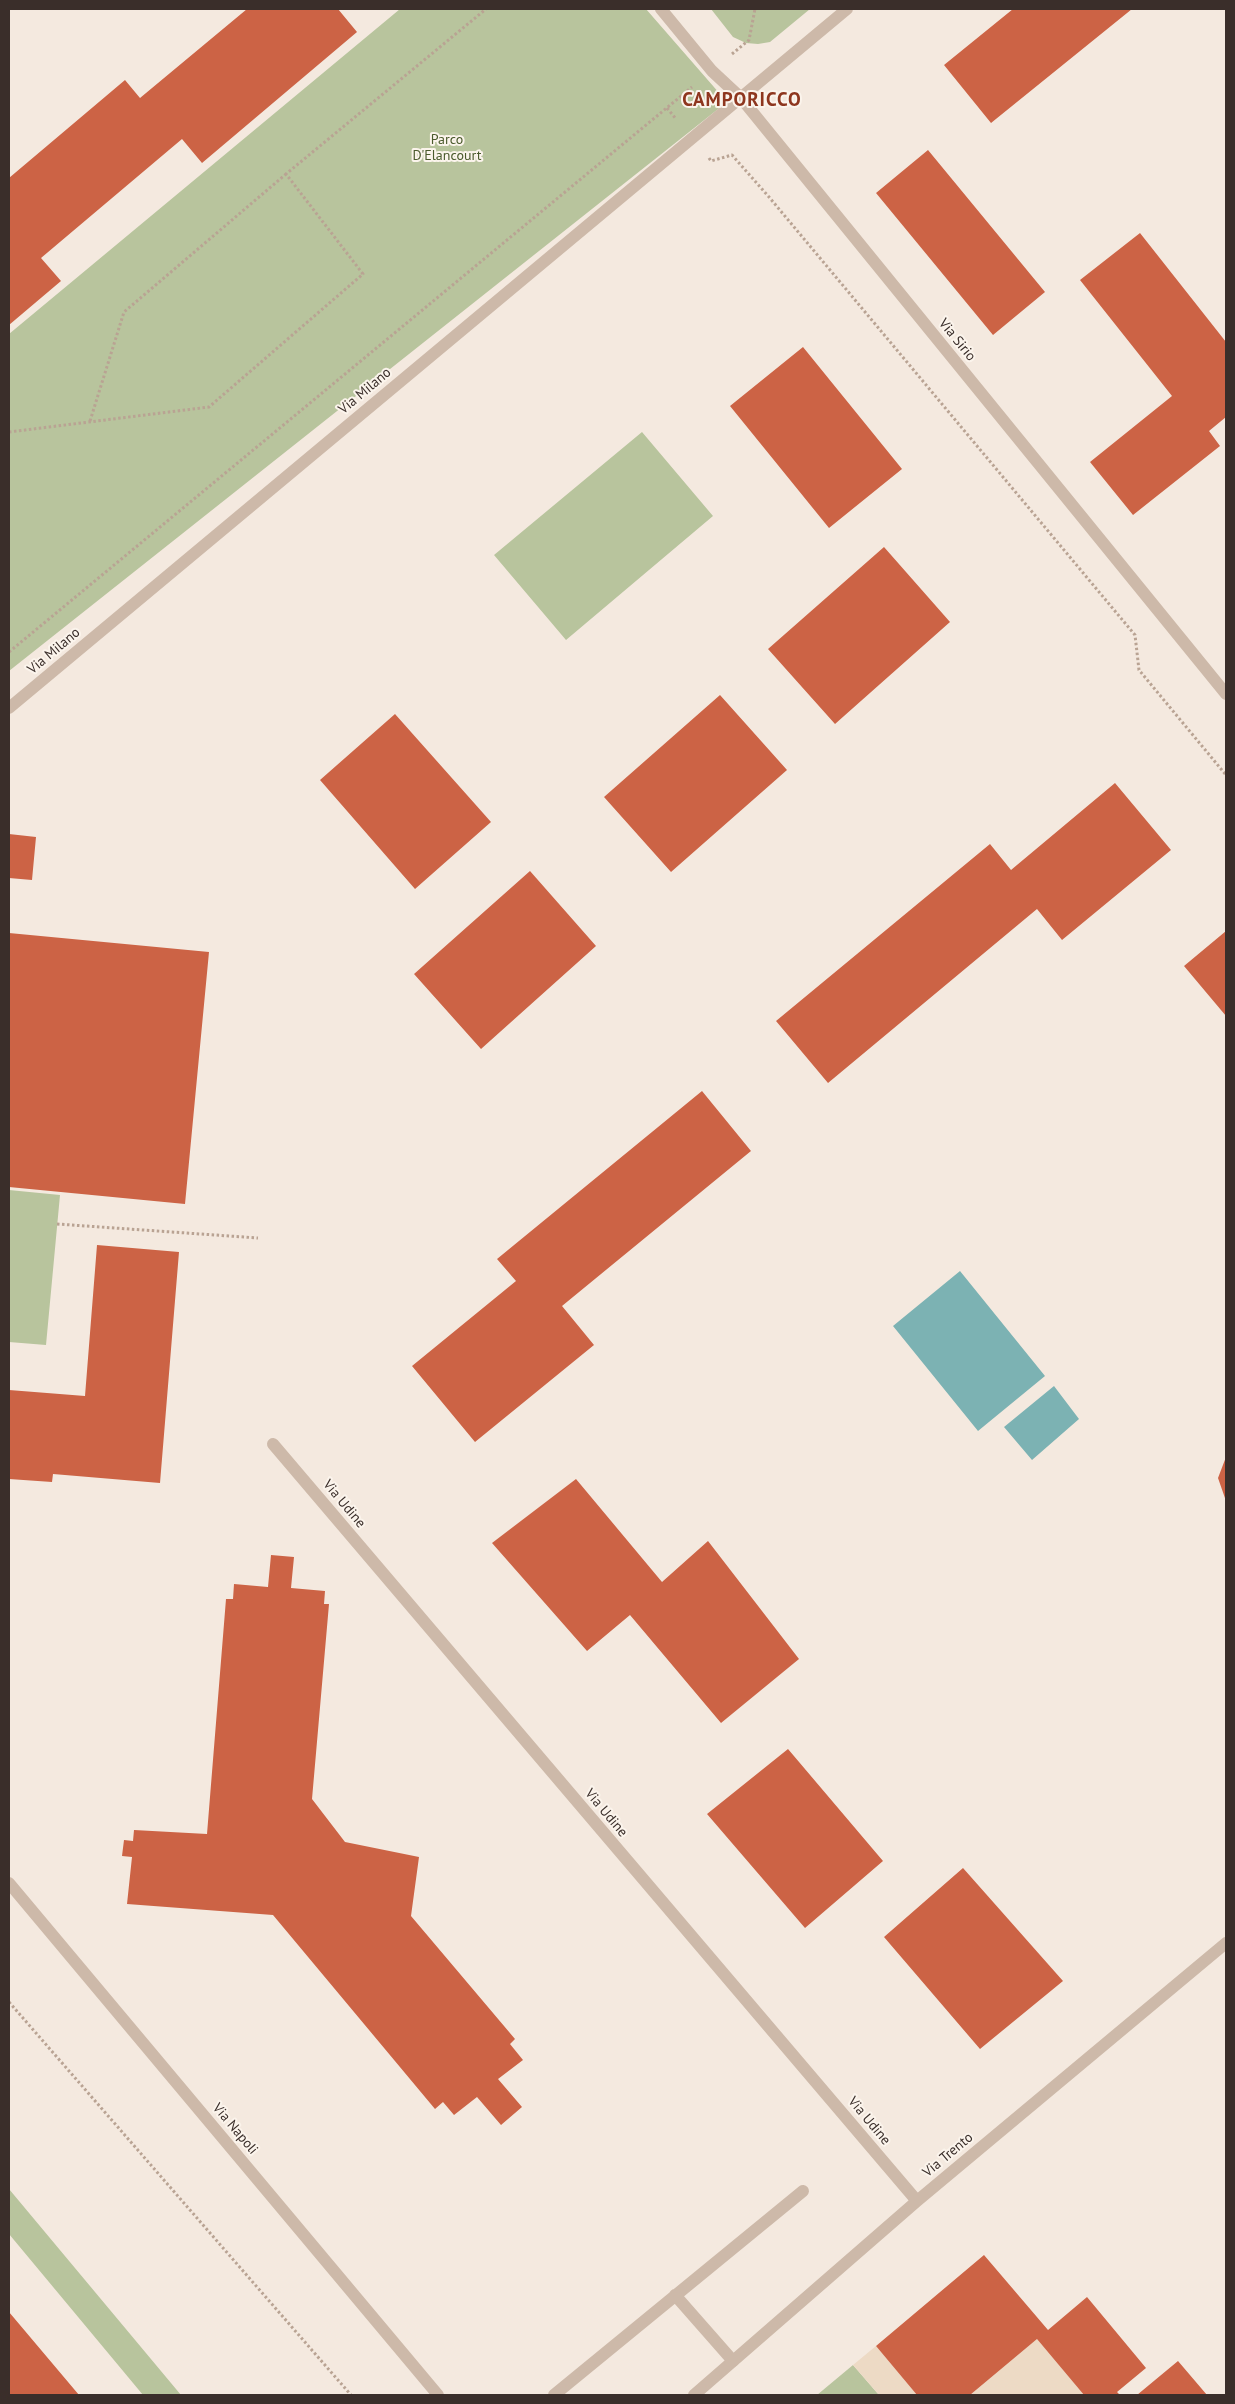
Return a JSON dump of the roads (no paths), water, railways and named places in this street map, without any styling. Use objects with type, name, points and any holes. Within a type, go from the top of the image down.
[{"type":"street","name":"Via Sirio","points":[[661,9],[712,71],[741,98],[1226,694]]},
{"type":"street","name":"Via Milano","points":[[9,708],[847,9]]},
{"type":"street","name":"Via Udine","points":[[273,1444],[917,2201]]},
{"type":"street","name":"Via Napoli","points":[[9,1883],[438,2395]]},
{"type":"street","name":"Via Trento","points":[[694,2395],[917,2201],[1226,1943]]},
{"type":"street","points":[[554,2395],[803,2191]]},
{"type":"street","points":[[675,2296],[733,2361]]},
{"type":"water","points":[[960,1271],[1045,1376],[978,1431],[893,1326]]},
{"type":"water","points":[[1054,1386],[1079,1419],[1032,1460],[1004,1427]]},
{"type":"district","name":"CAMPORICCO","points":[[742,101]]},
{"type":"park label","name":"Parco D'Elancourt","points":[[447,148]]}]
